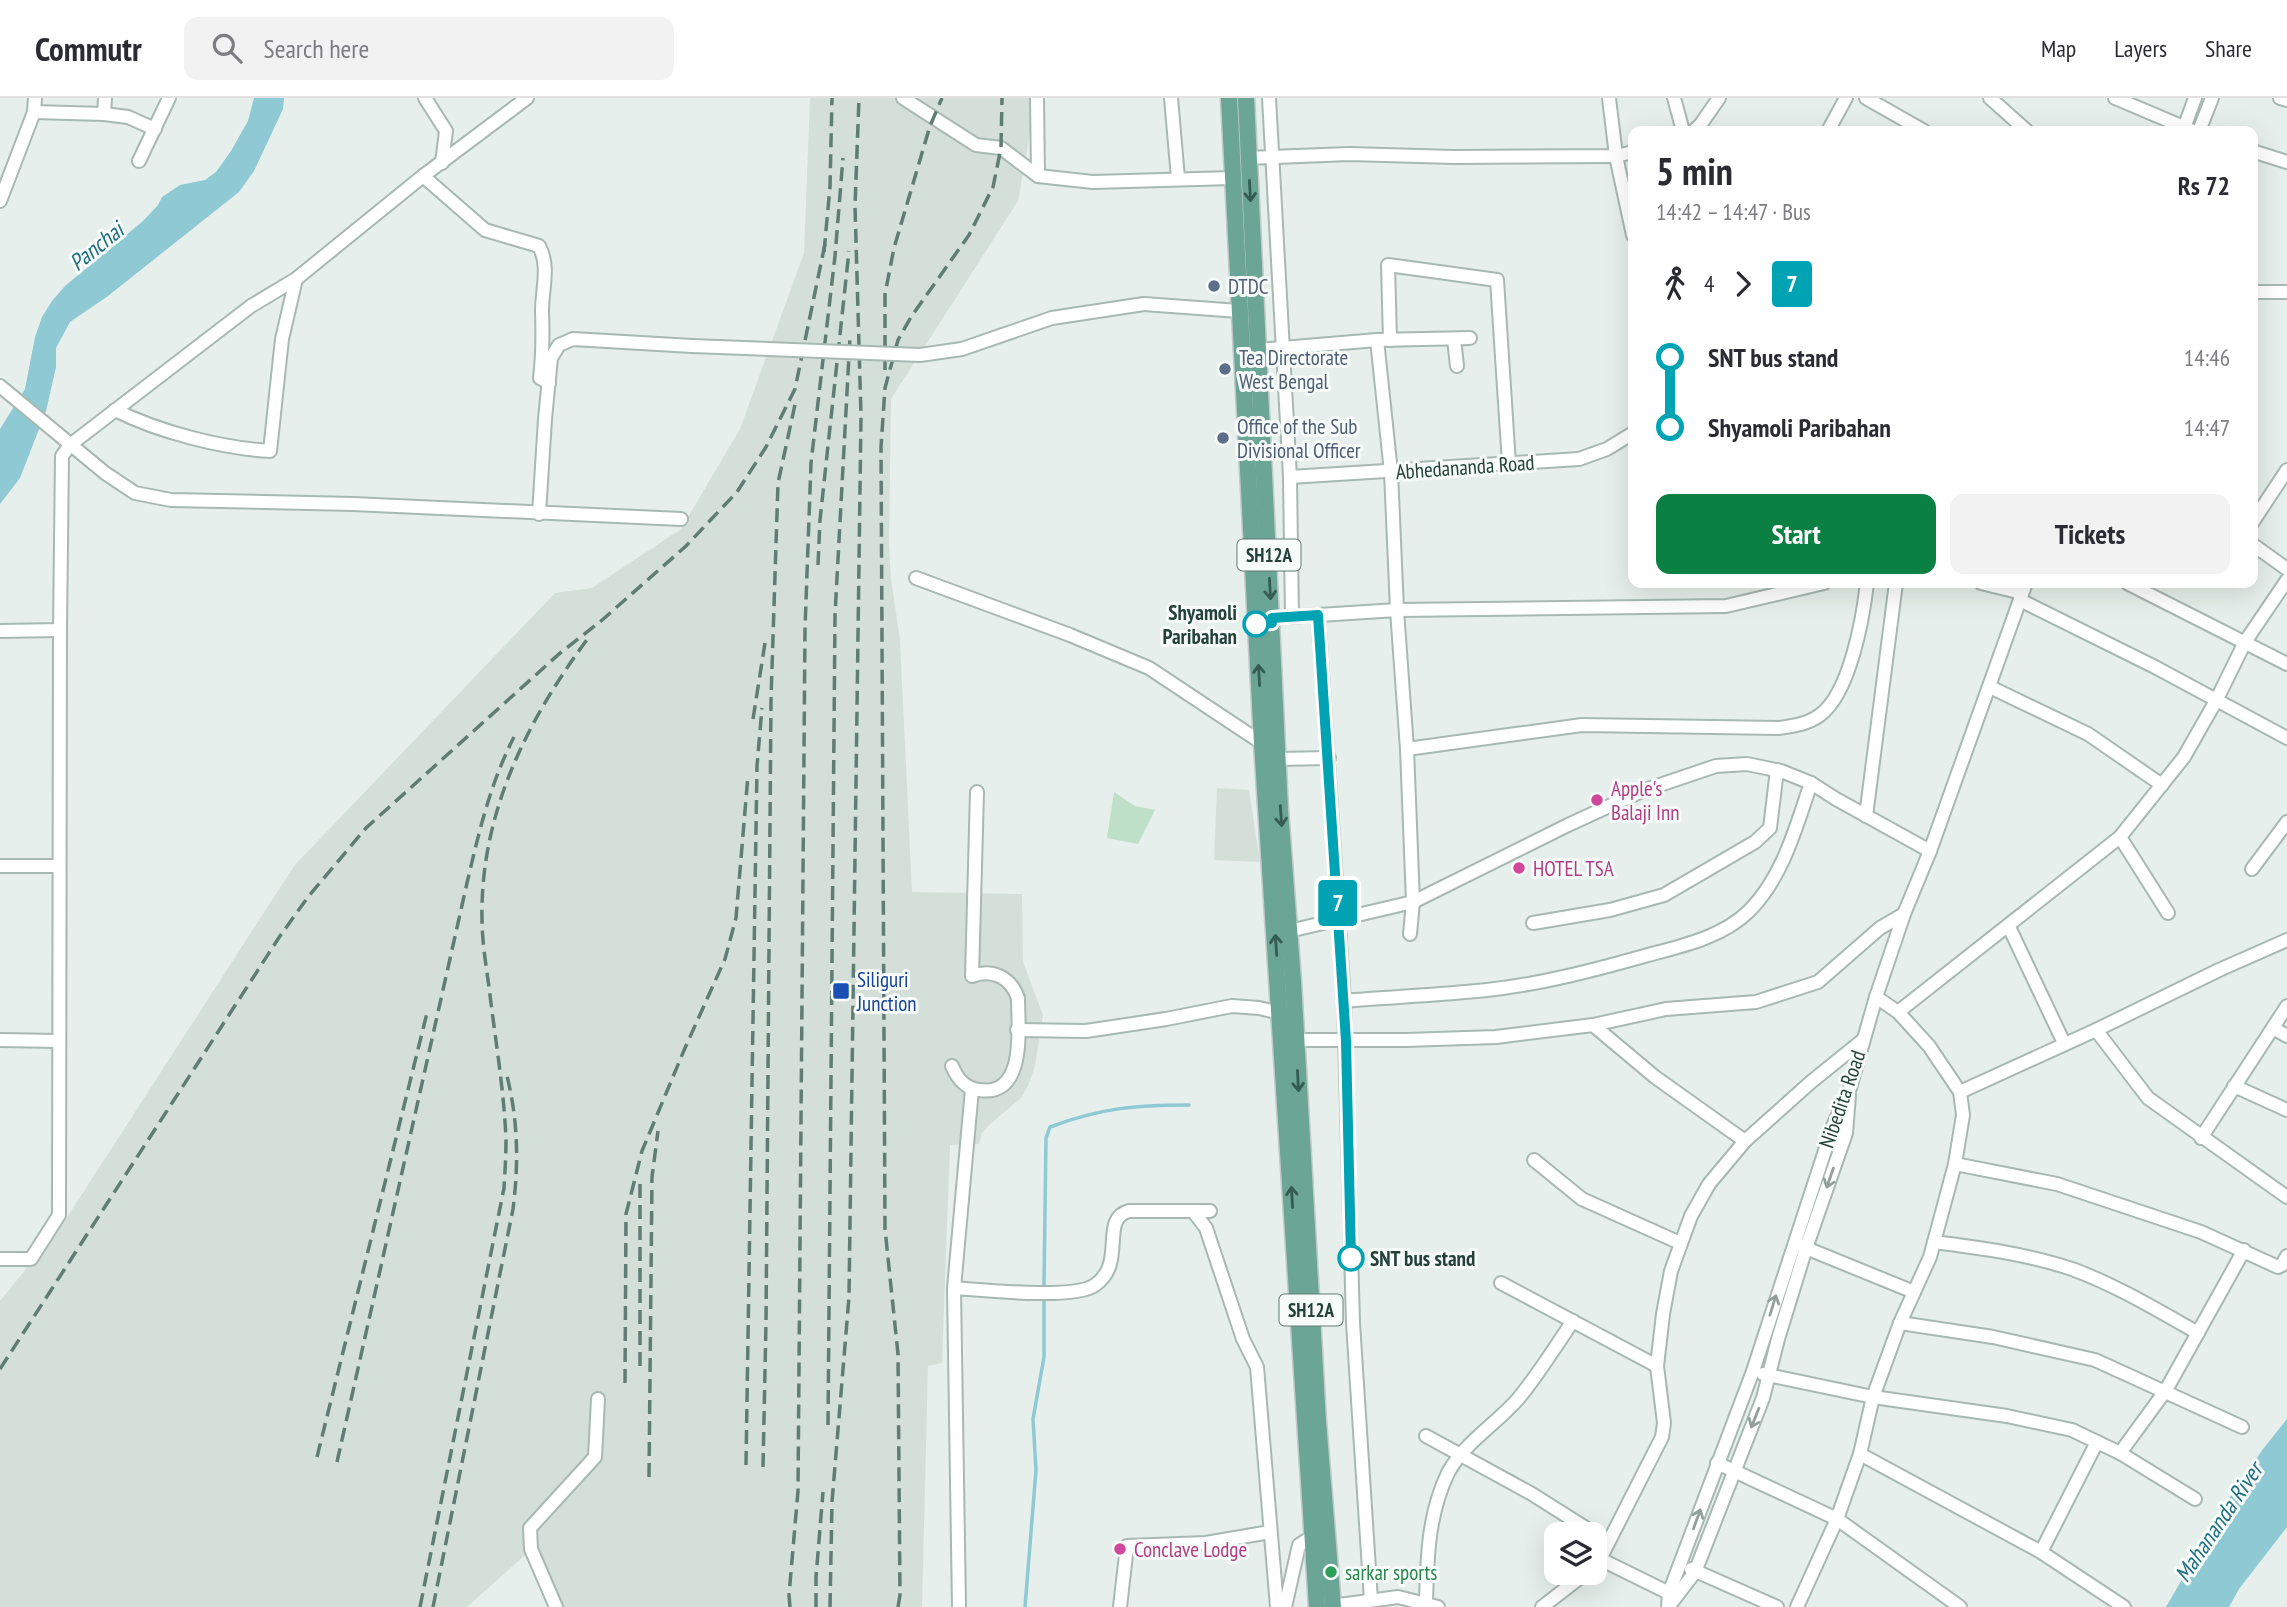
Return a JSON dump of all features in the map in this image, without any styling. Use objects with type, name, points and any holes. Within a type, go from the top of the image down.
[{"type":"main road","name":"SH12A","points":[[1229,98],[1240,158],[1258,350],[1266,507],[1267,622],[1262,743],[1287,1013],[1317,1607]]},
{"type":"main road","name":"SH12A","points":[[1245,98],[1240,158],[1233,178],[1239,311],[1278,759],[1289,931],[1287,1013],[1296,1040],[1318,1422],[1333,1607]]},
{"type":"street","points":[[0,201],[34,112],[35,98]]},
{"type":"street","points":[[104,114],[105,98]]},
{"type":"street","points":[[139,161],[169,98]]},
{"type":"street","points":[[425,98],[446,131],[442,163]]},
{"type":"street","points":[[0,1259],[31,1259],[59,1215],[62,456],[70,445],[251,306],[296,279],[423,176],[527,98]]},
{"type":"street","points":[[903,98],[976,145],[1001,148],[1038,176],[1093,182],[1233,178]]},
{"type":"street","points":[[1037,98],[1038,176]]},
{"type":"street","points":[[1171,98],[1178,178]]},
{"type":"street","points":[[1269,98],[1290,477],[1292,617]]},
{"type":"street","points":[[1609,98],[1616,156],[1628,212]]},
{"type":"street","points":[[1674,98],[1682,126]]},
{"type":"street","points":[[1699,126],[1719,98]]},
{"type":"street","points":[[1831,126],[1846,98]]},
{"type":"street","points":[[1866,98],[1915,126]]},
{"type":"street","points":[[1990,98],[2021,126]]},
{"type":"street","points":[[2115,98],[2178,126]]},
{"type":"street","points":[[2188,126],[2195,98]]},
{"type":"street","points":[[2201,126],[2212,98]]},
{"type":"street","points":[[2280,98],[2287,100]]},
{"type":"street","points":[[34,112],[128,117],[155,129]]},
{"type":"street","points":[[1240,158],[1616,156],[1628,153]]},
{"type":"street","points":[[2258,153],[2287,162]]},
{"type":"street","points":[[423,176],[485,230],[539,246],[545,258],[542,311],[544,337],[540,378],[549,383]]},
{"type":"street","points":[[1410,934],[1413,902],[1407,749],[1397,610],[1384,340],[1388,265],[1497,280],[1509,464]]},
{"type":"street","points":[[116,410],[139,422],[198,438],[270,451],[282,339],[296,279]]},
{"type":"street","points":[[2258,292],[2287,292]]},
{"type":"street","points":[[539,514],[551,358],[559,345],[573,339],[920,355],[962,349],[1052,318],[1144,304],[1239,311]]},
{"type":"street","points":[[1258,350],[1384,340],[1470,338]]},
{"type":"street","points":[[1454,339],[1457,366]]},
{"type":"street","points":[[0,386],[70,445],[135,493],[172,500],[354,504],[681,519]]},
{"type":"street","name":"Abhedananda Road","points":[[1290,477],[1579,459],[1606,449],[1628,436]]},
{"type":"street","points":[[2258,514],[2287,470]]},
{"type":"street","points":[[1266,507],[1290,506]]},
{"type":"street","points":[[2258,548],[2287,569]]},
{"type":"street","points":[[916,578],[1070,635],[1149,668],[1262,743]]},
{"type":"street","points":[[1898,1012],[2120,837],[2183,757],[2217,699],[2245,642],[2287,580]]},
{"type":"street","points":[[1267,622],[1292,617],[1397,610],[1726,606],[1794,588]]},
{"type":"street","points":[[1407,749],[1582,725],[1779,728],[1802,724],[1819,716],[1831,704],[1851,663],[1866,588]]},
{"type":"street","points":[[1866,816],[1895,588]]},
{"type":"street","points":[[2004,588],[2023,592],[2287,738]]},
{"type":"street","points":[[2137,588],[2287,664]]},
{"type":"street","name":"Nibedita Road","points":[[1668,1607],[1669,1593],[1753,1371],[1833,1126],[1850,1088],[1876,997],[1904,914],[1930,852],[2023,592]]},
{"type":"street","points":[[1318,615],[1344,1001],[1353,1323],[1371,1600]]},
{"type":"street","points":[[0,631],[60,630]]},
{"type":"street","points":[[1990,687],[2088,734],[2162,786]]},
{"type":"street","points":[[1278,759],[1329,758]]},
{"type":"street","points":[[1289,931],[1413,902],[1642,791],[1716,765],[1747,764],[1777,770],[1811,783],[1930,852]]},
{"type":"street","points":[[1533,923],[1610,911],[1664,895],[1755,842],[1769,828],[1777,770]]},
{"type":"street","points":[[1344,1001],[1489,990],[1584,973],[1678,947],[1723,930],[1750,910],[1771,883],[1787,852],[1811,783]]},
{"type":"street","points":[[952,1066],[963,1084],[972,1089],[992,1090],[1009,1079],[1017,1060],[1018,998],[1008,981],[990,972],[972,976],[977,792]]},
{"type":"street","points":[[2252,869],[2287,822]]},
{"type":"street","points":[[2120,837],[2168,913]]},
{"type":"street","points":[[0,866],[60,866]]},
{"type":"street","points":[[1296,1040],[1496,1037],[1592,1025],[1666,1009],[1756,1002],[1812,985],[1880,928],[1904,914]]},
{"type":"street","points":[[2009,927],[2064,1044]]},
{"type":"street","points":[[1960,1092],[2287,940]]},
{"type":"street","points":[[1797,1607],[1838,1519],[1860,1454],[1873,1396],[1900,1323],[1930,1257],[1955,1164],[1963,1115],[1960,1092],[1929,1046],[1898,1012],[1876,997]]},
{"type":"street","points":[[1017,1030],[1086,1031],[1231,1006],[1287,1013]]},
{"type":"street","points":[[2201,1138],[2287,1006]]},
{"type":"street","points":[[1592,1025],[1655,1077],[1745,1141]]},
{"type":"street","points":[[2273,1028],[2287,1036]]},
{"type":"street","points":[[2096,1030],[2148,1098],[2287,1197]]},
{"type":"street","points":[[0,1040],[59,1041]]},
{"type":"street","points":[[1426,1436],[1532,1494],[1608,1542],[1662,1437],[1664,1423],[1657,1366],[1663,1314],[1671,1271],[1691,1216],[1709,1184],[1745,1141],[1863,1040]]},
{"type":"street","points":[[2234,1086],[2287,1110]]},
{"type":"street","points":[[1668,1607],[1695,1572],[1763,1398],[1806,1248],[1846,1133],[1850,1088]]},
{"type":"street","points":[[959,1607],[954,1288],[972,1089]]},
{"type":"street","points":[[1534,1160],[1581,1199],[1680,1243]]},
{"type":"street","points":[[1955,1164],[2057,1184],[2201,1232],[2285,1264]]},
{"type":"street","points":[[954,1288],[1054,1293],[1086,1290],[1101,1280],[1111,1264],[1113,1228],[1122,1214],[1129,1211],[1210,1211]]},
{"type":"street","points":[[1192,1211],[1206,1228],[1243,1339],[1257,1367],[1277,1607]]},
{"type":"street","points":[[1934,1242],[2007,1252],[2070,1269],[2110,1285],[2198,1333]]},
{"type":"street","points":[[1793,1243],[1914,1292]]},
{"type":"street","points":[[2120,1453],[2166,1390],[2244,1250]]},
{"type":"street","points":[[1501,1283],[1657,1366]]},
{"type":"street","points":[[1333,1607],[1398,1597],[1432,1605],[1427,1550],[1440,1492],[1448,1473],[1461,1455],[1519,1397],[1573,1321]]},
{"type":"street","points":[[1900,1323],[1993,1337],[2095,1360],[2166,1390],[2242,1427]]},
{"type":"street","points":[[1753,1371],[1873,1396],[2007,1416],[2072,1430],[2120,1453],[2195,1499]]},
{"type":"street","points":[[556,1607],[531,1549],[530,1528],[595,1457],[598,1399]]},
{"type":"street","points":[[2041,1552],[2097,1442]]},
{"type":"street","points":[[1860,1454],[2041,1552],[2124,1607]]},
{"type":"street","points":[[1717,1463],[1838,1519],[1955,1606]]},
{"type":"street","points":[[1120,1607],[1127,1546],[1206,1543],[1270,1532]]},
{"type":"street","points":[[1285,1607],[1299,1545],[1313,1536]]},
{"type":"street","points":[[1681,1563],[1695,1572],[1777,1607]]},
{"type":"street","points":[[1607,1566],[1669,1593]]},
{"type":"street","points":[[1547,1606],[1572,1585]]},
{"type":"shaded area","points":[[810,98],[1029,98],[1030,133],[1018,201],[891,399],[889,545],[900,640],[912,892],[1022,894],[1023,962],[1043,1015],[1035,1066],[1021,1098],[989,1125],[982,1133],[979,1144],[950,1145],[942,1363],[928,1366],[922,1607],[559,1607],[525,1555],[467,1607],[0,1607],[0,1301],[64,1222],[294,866],[555,593],[592,588],[681,529],[740,429],[804,253]]},
{"type":"shaded area","points":[[1217,788],[1249,790],[1260,862],[1214,860]]},
{"type":"green space","points":[[1114,792],[1135,806],[1155,810],[1138,844],[1107,838]]},
{"type":"water","points":[[254,98],[284,98],[283,109],[254,171],[239,192],[108,296],[70,322],[56,348],[56,367],[46,411],[20,478],[0,504],[0,429],[25,389],[35,337],[42,317],[52,301],[65,286],[143,221],[162,197],[180,185],[205,180],[216,172],[248,121]]},
{"type":"water","name":"Mahananda River","points":[[2287,1419],[2287,1527],[2239,1589],[2229,1607],[2166,1607],[2228,1500]]},
{"type":"waterway","points":[[1044,1285],[1046,1138],[1050,1127],[1118,1109],[1189,1105]]},
{"type":"waterway","points":[[1025,1607],[1036,1470],[1033,1419],[1044,1357],[1044,1296]]},
{"type":"railway","points":[[824,252],[830,187],[832,98]]},
{"type":"railway","points":[[830,1607],[832,1502],[849,1297],[861,416],[855,206],[859,98]]},
{"type":"railway","points":[[885,370],[885,294],[894,248],[930,126],[942,98]]},
{"type":"railway","points":[[898,1607],[898,1354],[885,1229],[881,447],[885,388],[898,340],[911,317],[969,235],[993,187],[1001,148],[1002,98]]},
{"type":"railway","points":[[790,1607],[798,1491],[805,629],[811,463],[835,256],[843,158]]},
{"type":"railway","points":[[0,1369],[280,936],[308,897],[366,828],[559,654],[686,546],[737,492],[766,447],[795,389],[825,244]]},
{"type":"railway","points":[[818,565],[820,520],[849,251]]},
{"type":"railway","points":[[828,1425],[835,615],[850,337]]},
{"type":"railway","points":[[763,1467],[771,699],[778,483],[796,400]]},
{"type":"railway","points":[[420,1607],[504,1188],[506,1140],[503,1102],[482,927],[483,880],[489,842],[499,806],[527,735],[546,701],[589,637]]},
{"type":"railway","points":[[753,719],[765,643]]},
{"type":"railway","points":[[746,1465],[757,766],[762,708]]},
{"type":"railway","points":[[337,1462],[476,845],[492,790],[514,737]]},
{"type":"railway","points":[[625,1383],[626,1214],[642,1151],[725,959],[736,918],[748,775]]},
{"type":"railway","points":[[317,1457],[427,1013]]},
{"type":"railway","points":[[433,1607],[513,1209],[516,1140],[506,1072]]},
{"type":"railway","points":[[649,1477],[652,1177],[658,1131]]},
{"type":"railway","points":[[640,1181],[640,1366]]},
{"type":"railway","points":[[816,1607],[823,1492]]},
{"type":"bus line","name":"7","points":[[1256,624],[1272,623],[1272,618],[1318,615],[1346,1041],[1351,1258]]},
{"type":"place","name":"DTDC","points":[[1214,286]]},
{"type":"place","name":"Tea Directorate West Bengal","points":[[1225,369]]},
{"type":"place","name":"Office of the Sub Divisional Officer","points":[[1223,438]]},
{"type":"place","name":"Shyamoli Paribahan","points":[[1256,624]]},
{"type":"place","name":"Apple's Balaji Inn","points":[[1597,800]]},
{"type":"place","name":"HOTEL TSA","points":[[1519,868]]},
{"type":"place","name":"Siliguri Junction","points":[[841,991]]},
{"type":"place","name":"SNT bus stand","points":[[1351,1258]]},
{"type":"place","name":"Conclave Lodge","points":[[1120,1549]]},
{"type":"place","name":"sarkar sports","points":[[1331,1572]]},
{"type":"water label","name":"Panchai","points":[[96,246]]}]
